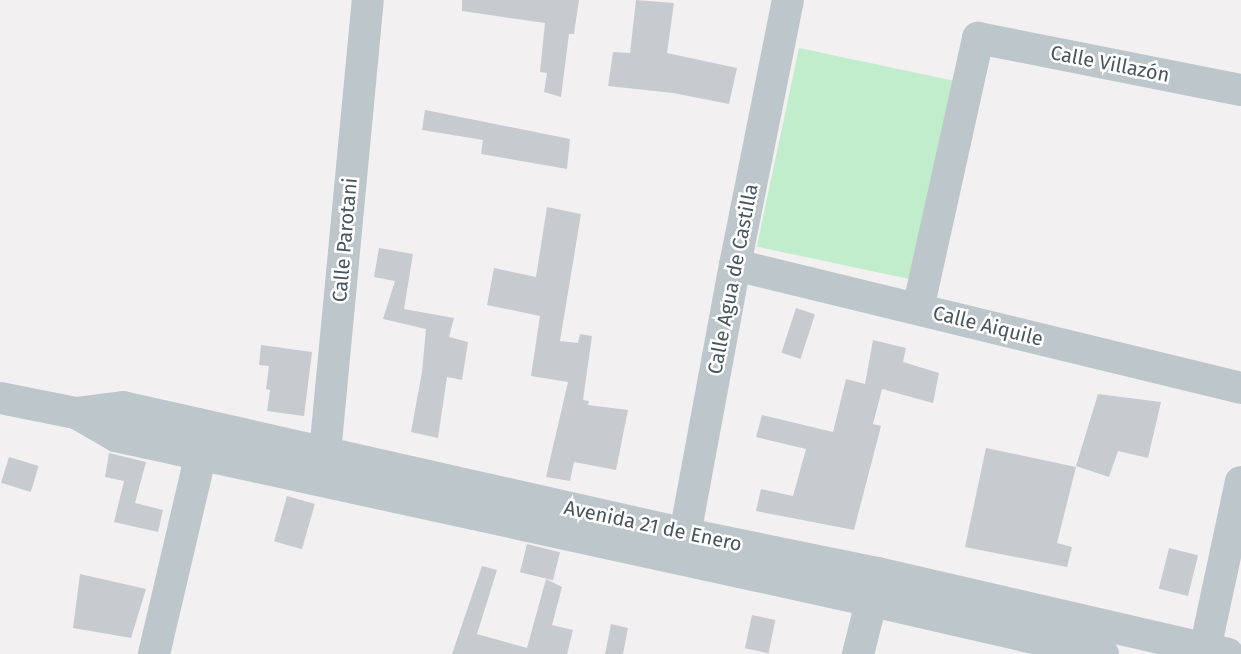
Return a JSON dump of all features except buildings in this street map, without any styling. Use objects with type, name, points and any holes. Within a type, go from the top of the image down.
[{"type":"street","name":"Calle Parotani","points":[[324,466],[368,0]]},
{"type":"street","name":"Calle Agua de Castilla","points":[[683,547],[735,265],[788,0]]},
{"type":"street","name":"Calle Villazón","points":[[918,309],[978,38],[1241,90]]},
{"type":"street","name":"Calle Aiquile","points":[[735,265],[1241,388]]},
{"type":"street","name":"Avenida 21 de Enero","points":[[0,398],[76,413],[123,406],[204,440],[683,547],[875,587],[1212,652]]},
{"type":"street","points":[[154,654],[204,440]]},
{"type":"street","points":[[1212,652],[1241,482]]},
{"type":"street","name":"Avenida 21 de Enero","points":[[875,587],[1103,654]]},
{"type":"street","points":[[858,654],[875,587]]},
{"type":"green space","points":[[799,48],[954,81],[911,279],[757,247]]}]
